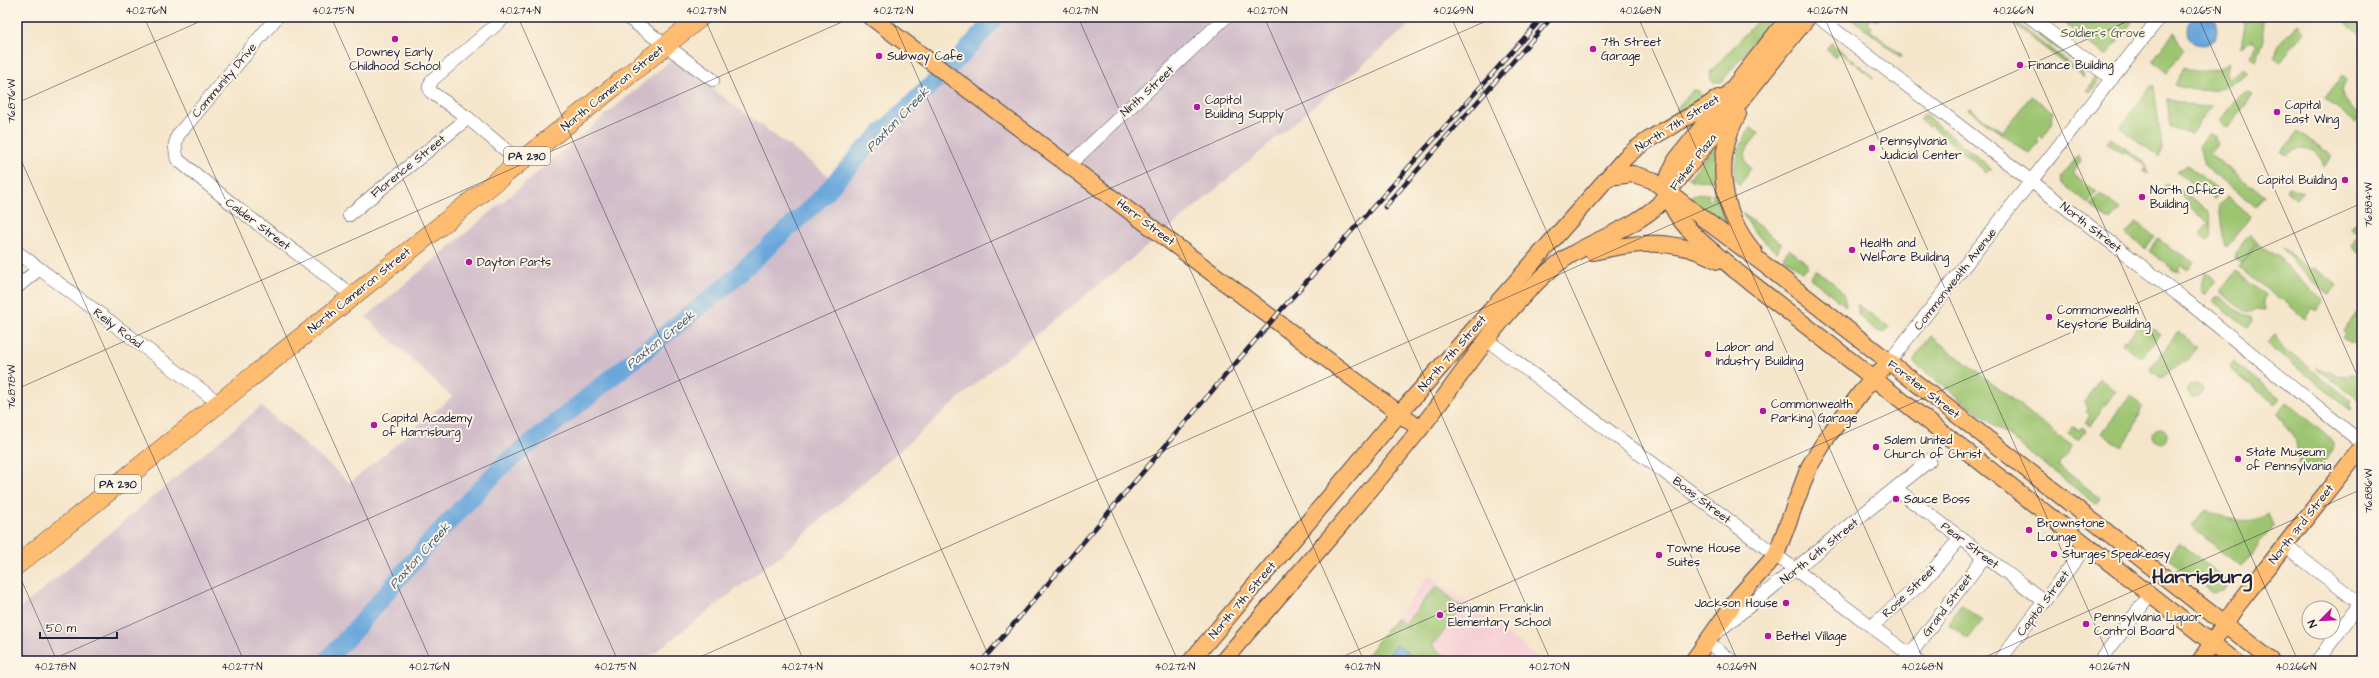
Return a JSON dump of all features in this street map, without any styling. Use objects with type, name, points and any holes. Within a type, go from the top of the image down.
[{"type":"highway","name":"North Cameron Street","points":[[17,565],[352,294],[701,17]]},
{"type":"main road","name":"Herr Street","points":[[871,17],[1420,429]]},
{"type":"main road","name":"Fisher Plaza","points":[[1669,193],[1668,179],[1676,160],[1789,17]]},
{"type":"main road","name":"Fisher Plaza","points":[[1669,193],[1808,17]]},
{"type":"main road","name":"North 7th Street","points":[[1191,661],[1399,414],[1634,150],[1700,111],[1717,99],[1741,76]]},
{"type":"main road","points":[[1750,92],[1730,131],[1726,147],[1722,178],[1724,192],[1735,222],[1748,245],[1765,266]]},
{"type":"main road","name":"Forster Street","points":[[1609,177],[1623,175],[1643,176],[1669,193],[1889,362],[2272,661]]},
{"type":"main road","name":"North 7th Street","points":[[1223,661],[1420,429],[1487,340],[1550,270],[1575,253],[1646,216],[1669,193]]},
{"type":"main road","name":"Forster Street","points":[[1669,193],[1672,205],[1686,227],[1736,271],[2235,661]]},
{"type":"main road","points":[[1550,270],[1580,256],[1628,244],[1648,242],[1664,243],[1694,250],[1736,271]]},
{"type":"main road","name":"Commonwealth Avenue","points":[[1776,555],[1808,467],[1828,436],[1874,378],[1889,362]]},
{"type":"main road","name":"North 3rd Street","points":[[2200,661],[2224,624],[2284,545],[2362,447]]},
{"type":"main road","name":"North 6th Street","points":[[1693,661],[1740,596],[1776,555]]},
{"type":"street","name":"Community Drive","points":[[175,145],[178,135],[277,17]]},
{"type":"street","points":[[505,17],[432,80],[429,87],[431,92],[468,118],[520,162]]},
{"type":"street","points":[[627,17],[713,80]]},
{"type":"street","name":"Ninth Street","points":[[1069,165],[1226,17]]},
{"type":"street","name":"North Street","points":[[1818,17],[2183,298],[2357,439],[2362,438]]},
{"type":"street","points":[[2030,17],[2112,79]]},
{"type":"street","name":"Commonwealth Avenue","points":[[1889,362],[2160,17]]},
{"type":"street","name":"Florence Street","points":[[349,215],[468,118]]},
{"type":"street","name":"Calder Street","points":[[175,145],[177,159],[190,171],[352,294]]},
{"type":"street","name":"Reily Road","points":[[17,252],[219,403]]},
{"type":"street","points":[[17,287],[39,269]]},
{"type":"street","name":"Boas Street","points":[[1487,340],[1872,626],[1911,659]]},
{"type":"street","name":"North 6th Street","points":[[1706,641],[1796,570],[1930,460]]},
{"type":"street","name":"Pear Street","points":[[1896,489],[2044,601]]},
{"type":"street","name":"Rose Street","points":[[1872,626],[1923,582],[1961,537]]},
{"type":"street","name":"Capitol Street","points":[[1999,661],[2087,545]]},
{"type":"street","points":[[2284,545],[2361,603],[2317,661]]},
{"type":"street","name":"Grand Street","points":[[1911,659],[1985,556]]},
{"type":"street","points":[[2100,661],[2150,595]]},
{"type":"street","points":[[1706,641],[1732,661]]},
{"type":"shaded area","points":[[989,17],[1419,17],[1169,229],[988,373],[783,553],[644,661],[17,661],[17,611],[261,406],[350,483],[452,397],[366,317],[672,59],[829,176]]},
{"type":"shaded area","name":"Benjamin Franklin Elementary School","points":[[1429,575],[1541,661],[1450,661],[1396,618]]},
{"type":"green space","points":[[1761,17],[1772,17],[1722,82],[1713,82],[1710,78],[1711,71]]},
{"type":"green space","points":[[1871,17],[1867,23],[1872,28],[1870,30],[1902,55],[1901,57],[1851,18]]},
{"type":"green space","points":[[1871,17],[1880,17],[1877,21]]},
{"type":"green space","points":[[2004,17],[2009,17],[2083,74],[2084,78]]},
{"type":"green space","points":[[2016,17],[2020,17],[2091,72],[2090,74]]},
{"type":"green space","name":"Soldier's Grove","points":[[2057,17],[2136,17],[2106,56]]},
{"type":"green space","points":[[2243,17],[2263,17],[2264,39],[2256,61],[2251,57],[2257,44],[2251,40],[2241,47],[2245,26]]},
{"type":"green space","points":[[2338,17],[2362,19],[2362,36]]},
{"type":"green space","points":[[2297,24],[2304,31],[2280,62],[2274,57],[2277,47]]},
{"type":"green space","points":[[2174,32],[2178,43],[2184,50],[2167,73],[2152,61]]},
{"type":"green space","points":[[1831,43],[1874,77],[1873,78],[1840,52],[1835,57],[1826,49]]},
{"type":"green space","points":[[2229,62],[2225,74],[2230,78],[2243,69],[2248,73],[2231,84],[2213,90],[2194,90],[2175,85],[2184,67],[2196,71],[2207,71],[2219,68]]},
{"type":"green space","points":[[2096,75],[2098,81],[2096,86],[2093,84],[2092,85],[2095,88],[2090,93],[2087,91]]},
{"type":"green space","points":[[2342,76],[2346,80],[2342,91],[2345,101],[2351,109],[2362,113],[2356,123],[2325,98]]},
{"type":"green space","points":[[2151,86],[2154,87],[2162,148],[2159,157],[2120,127]]},
{"type":"green space","points":[[1693,90],[1699,91],[1704,99],[1677,116],[1676,109]]},
{"type":"green space","points":[[2248,92],[2253,95],[2228,128],[2221,124],[2221,119],[2238,97]]},
{"type":"green space","points":[[2031,96],[2053,112],[2052,124],[2042,138],[2040,136],[2037,139],[2039,141],[2029,154],[1968,109],[1970,108],[2002,132]]},
{"type":"green space","points":[[2167,98],[2196,107],[2212,106],[2191,134],[2170,128]]},
{"type":"green space","points":[[1924,115],[1993,169],[1989,169],[1986,172],[1931,126],[1929,128],[1920,120]]},
{"type":"green space","points":[[1751,127],[1759,133],[1746,150],[1745,159],[1751,168],[1739,186],[1736,181],[1735,165],[1740,148],[1747,132]]},
{"type":"green space","points":[[2299,131],[2332,156],[2324,166],[2317,155],[2308,149],[2298,149],[2286,155],[2282,152]]},
{"type":"green space","points":[[2209,133],[2216,137],[2214,139],[2219,143],[2210,154],[2264,196],[2256,207],[2204,165],[2199,146]]},
{"type":"green space","points":[[2111,138],[2144,162],[2146,167],[2125,152],[2123,155],[2107,143]]},
{"type":"green space","points":[[1720,139],[1715,180],[1692,181],[1689,178]]},
{"type":"green space","points":[[2079,155],[2081,161],[2072,173],[2097,192],[2088,204],[2062,183],[2061,177]]},
{"type":"green space","points":[[2187,165],[2220,191],[2214,199],[2176,172]]},
{"type":"green space","points":[[2146,167],[2148,174],[2143,171]]},
{"type":"green space","points":[[2164,185],[2176,186],[2209,212],[2212,237],[2208,240],[2200,234],[2209,222],[2188,206],[2190,203],[2170,187],[2167,190]]},
{"type":"green space","points":[[2289,187],[2303,191],[2296,199],[2286,191]]},
{"type":"green space","points":[[1709,194],[1708,199],[1710,201],[1713,198],[1711,194],[1717,194],[1727,227],[1689,199],[1692,195]]},
{"type":"green space","points":[[2100,194],[2120,209],[2110,221],[2091,206]]},
{"type":"green space","points":[[2227,196],[2250,216],[2227,247],[2224,245],[2219,205]]},
{"type":"green space","points":[[1742,213],[1778,241],[1778,244],[1780,242],[1782,244],[1776,252],[1755,233]]},
{"type":"green space","points":[[2362,214],[2361,254],[2352,247],[2357,235],[2351,228]]},
{"type":"green space","points":[[2136,222],[2155,237],[2146,249],[2126,234]]},
{"type":"green space","points":[[2249,235],[2257,242],[2241,263],[2235,259],[2235,253]]},
{"type":"green space","points":[[2158,239],[2194,263],[2188,270],[2181,265],[2178,269],[2180,271],[2175,271],[2149,251]]},
{"type":"green space","points":[[2258,243],[2276,256],[2277,255],[2305,285],[2324,300],[2316,311],[2312,308],[2305,319],[2281,298],[2280,300],[2239,267]]},
{"type":"green space","points":[[2282,248],[2311,270],[2313,267],[2336,285],[2329,294],[2310,279]]},
{"type":"green space","points":[[1789,249],[1809,265],[1803,272],[1783,257]]},
{"type":"green space","points":[[1816,270],[1836,285],[1843,294],[1846,306],[1810,278]]},
{"type":"green space","points":[[2236,271],[2265,296],[2263,301],[2265,310],[2257,309],[2252,312],[2245,311],[2220,292]]},
{"type":"green space","points":[[2206,272],[2216,280],[2205,295],[2201,288],[2203,277]]},
{"type":"green space","points":[[2216,297],[2220,297],[2242,314],[2251,316],[2252,320],[2247,328],[2213,301]]},
{"type":"green space","points":[[1857,304],[1889,327],[1885,332],[1879,332],[1859,316]]},
{"type":"green space","points":[[2362,306],[2362,346],[2349,343],[2343,338],[2346,334],[2343,331]]},
{"type":"green space","points":[[2142,321],[2160,334],[2141,358],[2122,343],[2124,340],[2126,341]]},
{"type":"green space","points":[[2178,332],[2198,347],[2189,358],[2161,378],[2150,369]]},
{"type":"green space","points":[[2275,334],[2283,348],[2352,401],[2350,404],[2352,411],[2266,343]]},
{"type":"green space","points":[[1931,336],[2072,446],[2058,465],[2100,498],[2096,504],[1914,363],[1916,356]]},
{"type":"green space","points":[[2233,362],[2280,398],[2275,404],[2229,368]]},
{"type":"green space","points":[[2315,367],[2344,377],[2352,374],[2362,377],[2362,402]]},
{"type":"green space","points":[[2099,378],[2116,391],[2089,426],[2085,423],[2089,414],[2086,412],[2088,409],[2085,401]]},
{"type":"green space","points":[[2192,384],[2198,384],[2202,388],[2202,394],[2198,398],[2192,398],[2188,394],[2188,388]]},
{"type":"green space","points":[[2130,396],[2143,407],[2131,433],[2121,447],[2102,433]]},
{"type":"green space","points":[[2286,402],[2333,441],[2335,448],[2315,473],[2299,465],[2296,441],[2278,413]]},
{"type":"green space","points":[[2073,427],[2079,430],[2082,427],[2086,430],[2078,440],[2068,433]]},
{"type":"green space","points":[[2157,428],[2163,428],[2167,432],[2167,438],[2163,442],[2157,442],[2153,438],[2153,432]]},
{"type":"green space","points":[[2206,509],[2229,519],[2245,521],[2261,518],[2269,514],[2274,525],[2241,567],[2192,527]]},
{"type":"green space","points":[[2179,543],[2229,582],[2223,591],[2213,593],[2168,558]]},
{"type":"green space","points":[[1436,586],[1463,608],[1432,646],[1450,661],[1362,661],[1396,618],[1409,628],[1405,624]]},
{"type":"green space","points":[[1961,605],[1982,621],[1968,639],[1948,624]]},
{"type":"water","points":[[2202,15],[2213,19],[2217,30],[2213,41],[2202,45],[2191,41],[2187,30],[2191,19]]},
{"type":"water","points":[[1396,644],[1418,661],[1383,661]]},
{"type":"waterway","name":"Paxton Creek","points":[[326,661],[434,537],[502,466],[729,283],[818,201],[862,152],[963,54],[996,17]]},
{"type":"railway","points":[[982,661],[1281,310],[1543,17]]},
{"type":"railway","points":[[1385,207],[1552,17]]},
{"type":"place","name":"Downey Early Childhood School","points":[[395,39]]},
{"type":"place","name":"7th Street Garage","points":[[1593,49]]},
{"type":"place","name":"Subway Cafe","points":[[879,56]]},
{"type":"place","name":"Finance Building","points":[[2020,65]]},
{"type":"place","name":"Capitol Building Supply","points":[[1197,107]]},
{"type":"place","name":"Capital East Wing","points":[[2277,112]]},
{"type":"place","name":"Pennsylvania Judicial Center","points":[[1872,148]]},
{"type":"place","name":"Capitol Building","points":[[2345,180]]},
{"type":"place","name":"North Office Building","points":[[2142,197]]},
{"type":"place","name":"Health and Welfare Building","points":[[1852,250]]},
{"type":"place","name":"Dayton Parts","points":[[469,262]]},
{"type":"place","name":"Commonwealth Keystone Building","points":[[2049,317]]},
{"type":"place","name":"Labor and Industry Building","points":[[1708,354]]},
{"type":"place","name":"Commonwealth Parking Garage","points":[[1763,411]]},
{"type":"place","name":"Capital Academy of Harrisburg","points":[[374,425]]},
{"type":"place","name":"Salem United Church of Christ","points":[[1876,447]]},
{"type":"place","name":"State Museum of Pennsylvania","points":[[2238,459]]},
{"type":"place","name":"Sauce Boss","points":[[1896,499]]},
{"type":"place","name":"Brownstone Lounge","points":[[2029,530]]},
{"type":"place","name":"Sturges Speakeasy","points":[[2054,554]]},
{"type":"place","name":"Towne House Suites","points":[[1659,555]]},
{"type":"place","name":"Jackson House","points":[[1786,603]]},
{"type":"place","name":"Benjamin Franklin Elementary School","points":[[1440,615]]},
{"type":"place","name":"Pennsylvania Liquor Control Board","points":[[2086,624]]},
{"type":"place","name":"Bethel Village","points":[[1768,636]]},
{"type":"district","name":"Harrisburg","points":[[2202,576]]}]
